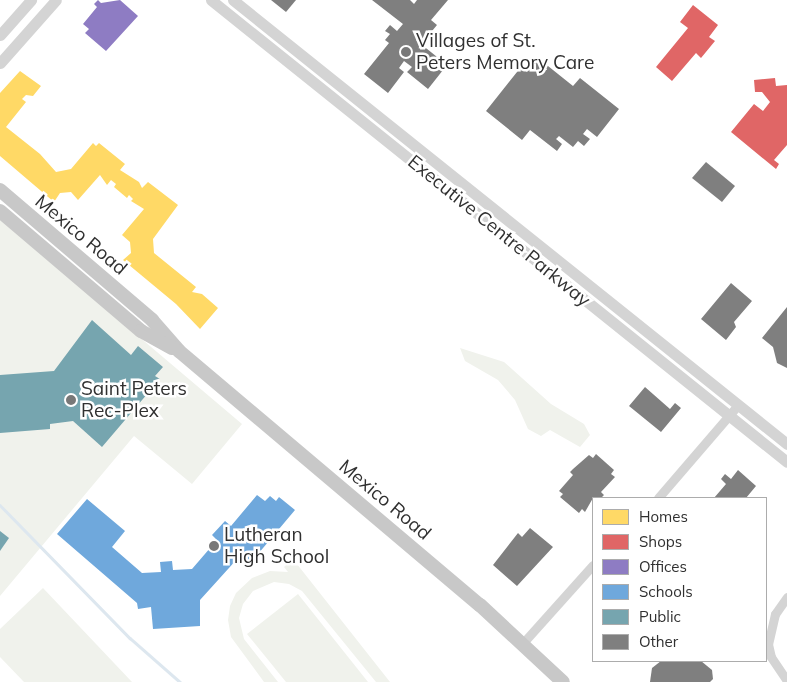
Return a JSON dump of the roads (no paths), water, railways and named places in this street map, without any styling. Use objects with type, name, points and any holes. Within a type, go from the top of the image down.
[{"type":"main road","name":"Mexico Road","points":[[0,190],[152,320],[179,352],[443,573],[563,682]]},
{"type":"main road","name":"Mexico Road","points":[[0,211],[141,331],[179,352]]},
{"type":"street","points":[[0,35],[31,0]]},
{"type":"street","points":[[0,63],[56,0]]},
{"type":"street","name":"Executive Centre Parkway","points":[[211,0],[787,462]]},
{"type":"street","name":"Executive Centre Parkway","points":[[232,0],[787,444]]},
{"type":"street","points":[[659,497],[738,405]]},
{"type":"street","points":[[522,644],[592,566]]},
{"type":"street","points":[[787,597],[775,614],[768,644],[771,657],[787,681]]},
{"type":"waterway","points":[[0,505],[130,638],[180,682]]},
{"type":"place","name":"Villages of St. Peters Memory Care","points":[[406,52]]},
{"type":"place","name":"Saint Peters Rec-Plex","points":[[71,400]]},
{"type":"place","name":"Lutheran High School","points":[[214,546]]}]
